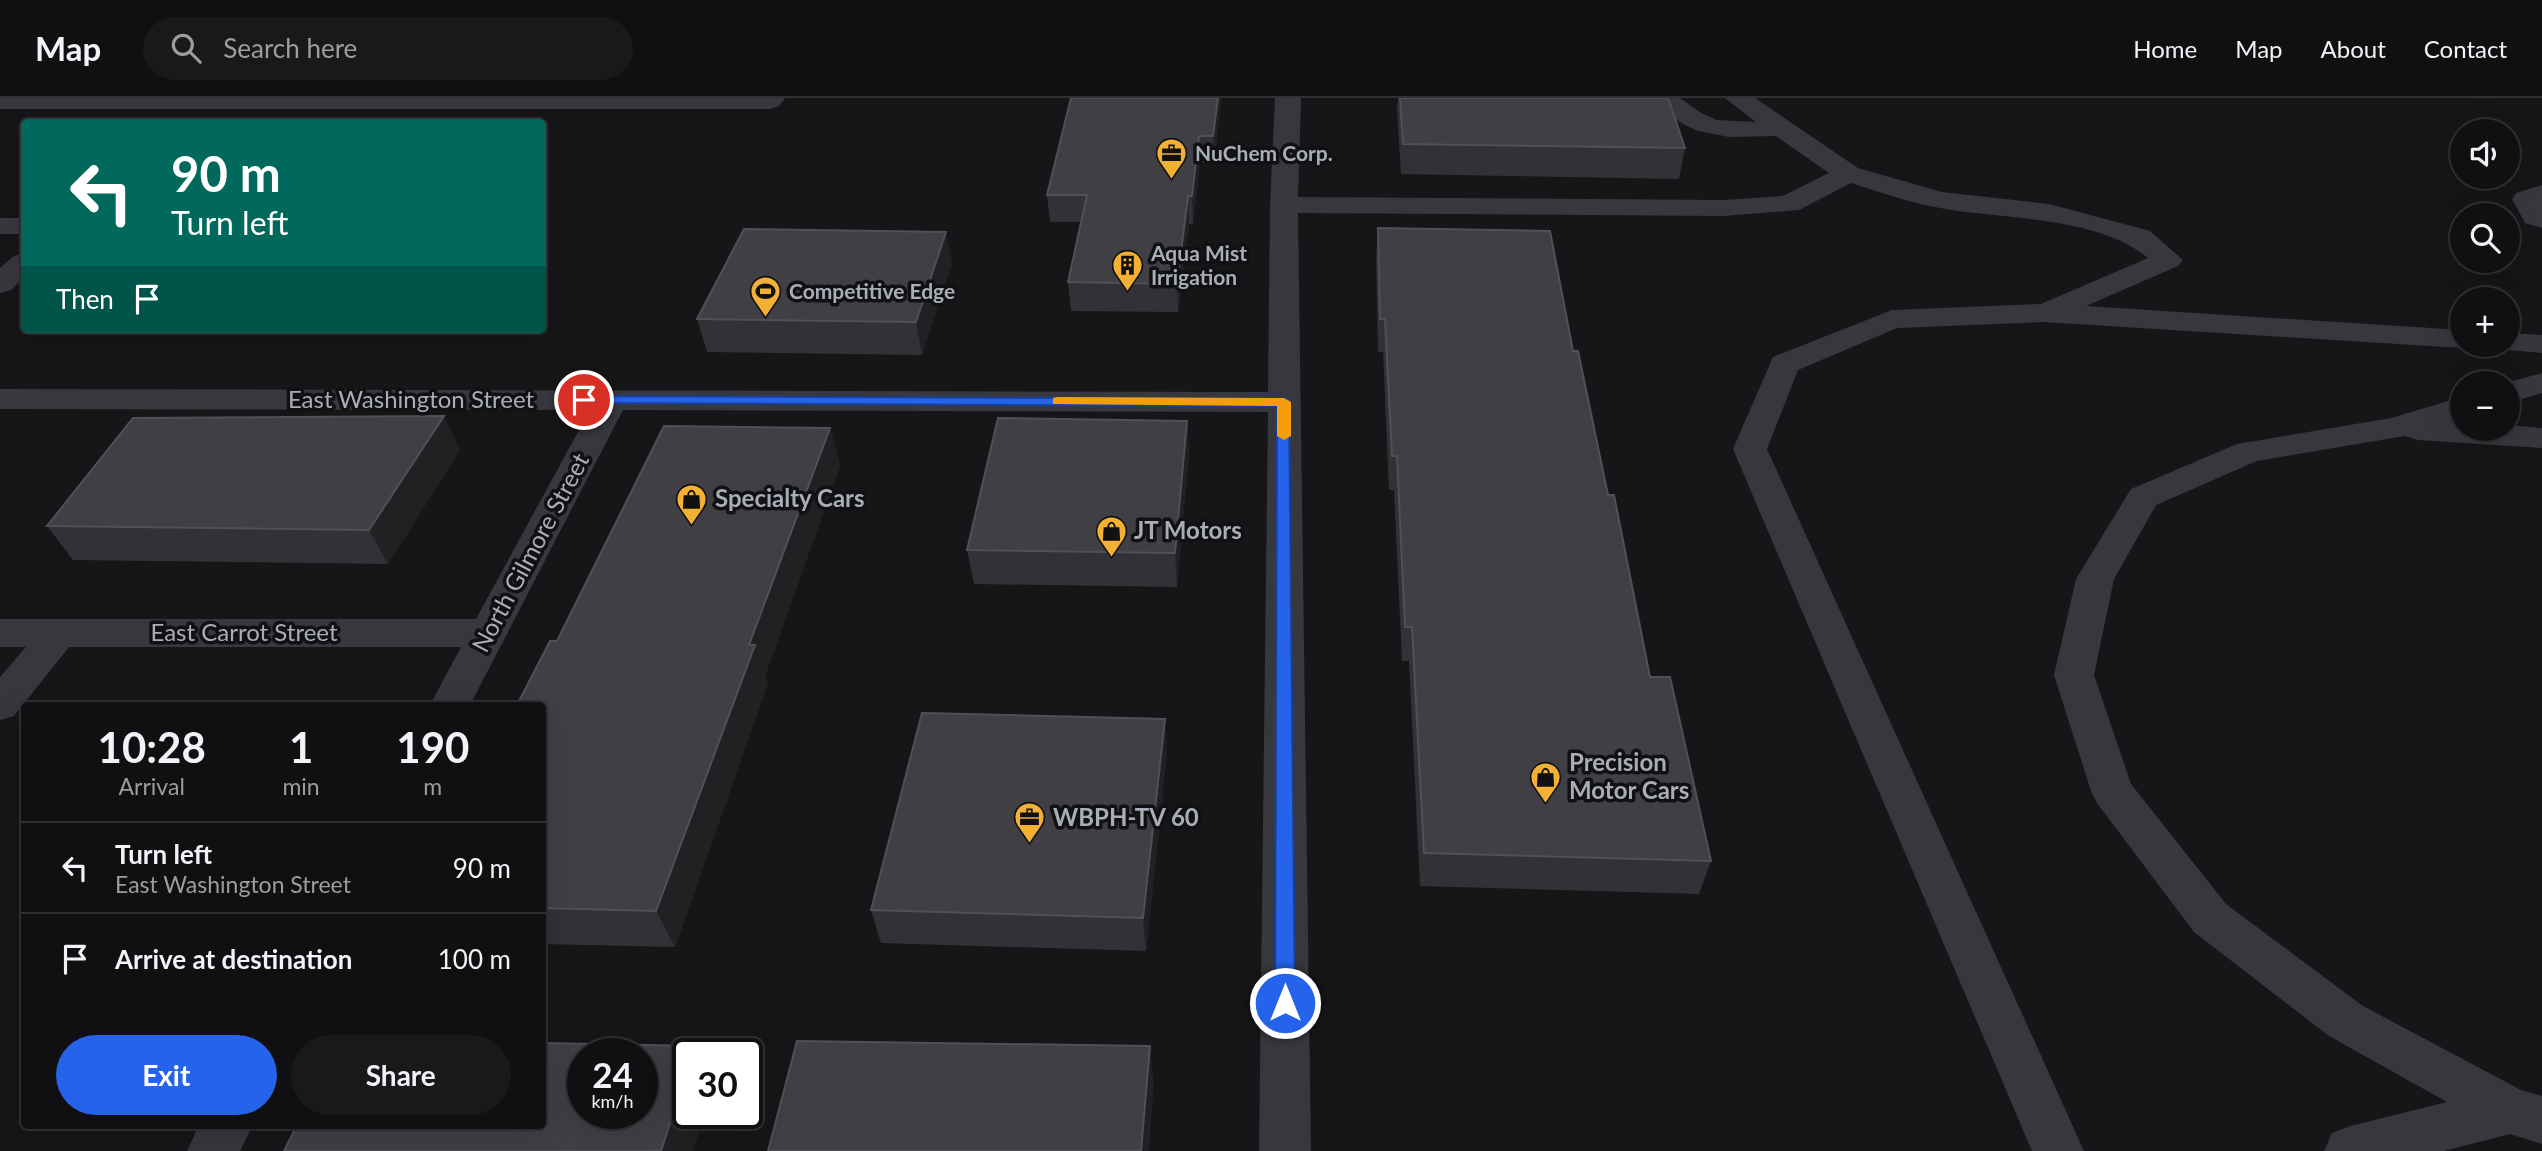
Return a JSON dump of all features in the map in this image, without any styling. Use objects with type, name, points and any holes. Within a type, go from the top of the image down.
[{"type":"street","points":[[1285,1151],[1284,205],[1288,98]]},
{"type":"street","points":[[1660,98],[1670,100],[1696,121],[1737,132],[1784,128]]},
{"type":"street","points":[[1738,98],[1847,174],[1940,200],[2049,212],[2140,236],[2168,260],[2045,313]]},
{"type":"street","points":[[181,119],[203,99]]},
{"type":"street","points":[[0,101],[771,100]]},
{"type":"street","points":[[1284,205],[1724,208],[1789,204],[1847,174]]},
{"type":"street","points":[[2542,193],[2526,200],[2535,217],[2542,220]]},
{"type":"street","points":[[0,226],[21,226]]},
{"type":"street","points":[[0,284],[21,265]]},
{"type":"street","points":[[2057,1151],[1751,449],[1784,364],[1892,319],[2045,313],[2450,337]]},
{"type":"street","points":[[2520,343],[2542,344]]},
{"type":"street","points":[[2520,389],[2542,383]]},
{"type":"street","name":"East Washington Street","points":[[0,399],[1284,402]]},
{"type":"street","name":"North Gilmore Street","points":[[452,702],[612,400]]},
{"type":"street","points":[[2450,411],[2395,428],[2249,452],[2143,497],[2095,579],[2074,675],[2112,791],[2210,918],[2346,1021],[2526,1115]]},
{"type":"street","points":[[2395,428],[2542,438]]},
{"type":"street","name":"East Carrot Street","points":[[0,633],[488,633]]},
{"type":"street","points":[[0,705],[59,633]]},
{"type":"street","points":[[2350,1151],[2526,1115]]},
{"type":"street","points":[[214,1151],[225,1129]]},
{"type":"building","points":[[1071,98],[1218,98],[1213,136],[1199,136],[1177,284],[1068,282],[1087,195],[1047,195]]},
{"type":"building","points":[[1400,98],[1668,98],[1685,148],[1403,144]]},
{"type":"building","points":[[1378,228],[1550,231],[1573,351],[1578,351],[1608,495],[1614,495],[1650,677],[1670,677],[1711,861],[1424,853],[1412,627],[1405,627],[1397,456],[1392,456],[1385,319],[1380,319]]},
{"type":"building","points":[[744,229],[946,232],[916,322],[697,319]]},
{"type":"building","points":[[444,416],[369,530],[47,526],[133,418]]},
{"type":"building","points":[[998,418],[1187,421],[1175,553],[967,550]]},
{"type":"building","points":[[664,426],[830,428],[749,645],[755,645],[656,911],[546,908],[546,702],[519,702],[550,641],[557,641]]},
{"type":"building","points":[[922,713],[1165,719],[1143,918],[871,910]]},
{"type":"building","points":[[797,1041],[1150,1046],[1141,1151],[768,1151]]},
{"type":"building","points":[[546,1043],[567,1043],[567,1129],[658,1129],[658,1045],[672,1046],[672,1117],[661,1151],[284,1151],[295,1129],[546,1129]]},
{"type":"slow traffic","points":[[1058,401],[1284,402],[1284,436]]},
{"type":"place","name":"NuChem Corp.","points":[[1172,181]]},
{"type":"place","name":"Aqua Mist Irrigation","points":[[1128,293]]},
{"type":"place","name":"Competitive Edge","points":[[766,319]]},
{"type":"place","name":"Specialty Cars","points":[[692,526]]},
{"type":"place","name":"JT Motors","points":[[1111,558]]},
{"type":"place","name":"Precision Motor Cars","points":[[1546,804]]},
{"type":"place","name":"WBPH-TV 60","points":[[1030,845]]},
{"type":"route","points":[[584,400],[1284,402],[1285,1003]]}]
